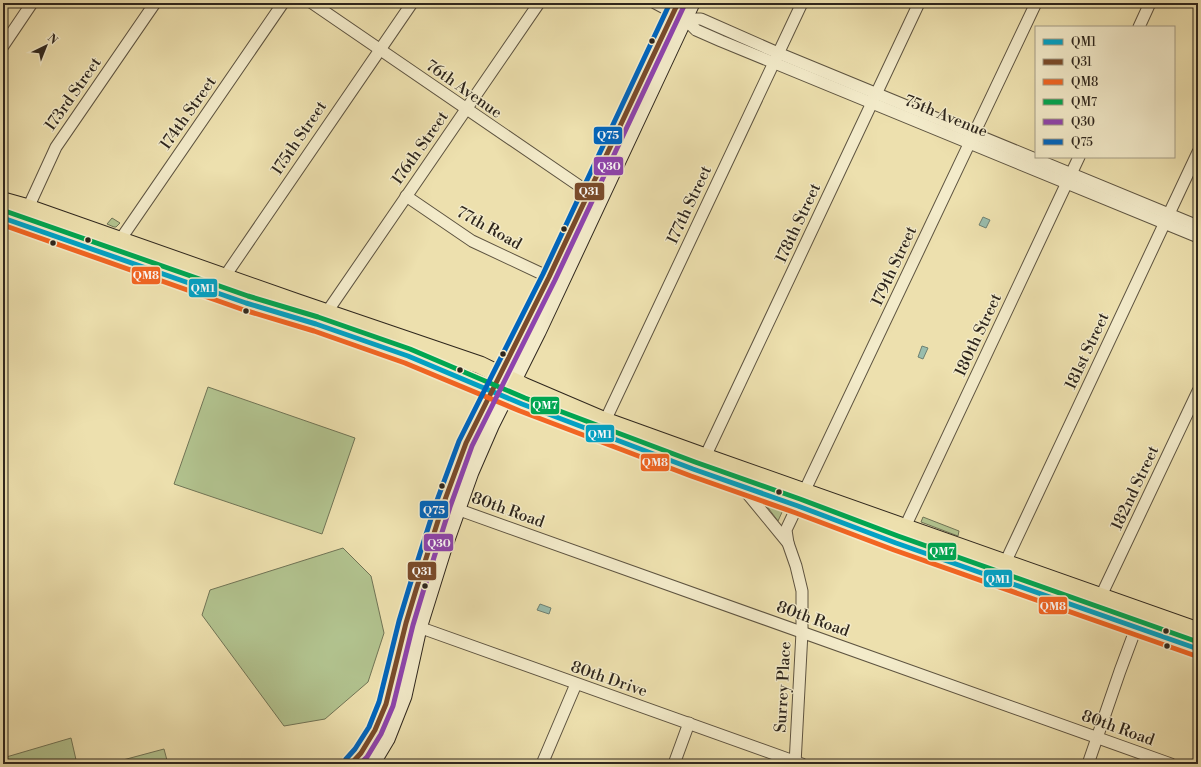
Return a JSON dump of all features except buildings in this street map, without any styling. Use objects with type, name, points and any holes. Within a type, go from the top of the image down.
[{"type":"main road","points":[[372,764],[387,739],[404,696],[413,626],[443,505],[466,443],[507,378],[555,280],[679,12],[692,3]]},
{"type":"main road","points":[[3,201],[28,208],[480,365],[605,420],[705,457],[896,543],[1198,649]]},
{"type":"main road","points":[[3,218],[215,292],[316,324],[408,356],[498,394],[597,433],[741,486],[801,499],[905,527],[1198,632]]},
{"type":"main road","points":[[351,764],[361,753],[375,730],[386,704],[413,626],[444,548],[471,472],[491,426],[498,394]]},
{"type":"street","points":[[3,46],[32,3]]},
{"type":"street","name":"173rd Street","points":[[28,208],[56,147],[155,3]]},
{"type":"street","name":"174th Street","points":[[120,240],[283,3]]},
{"type":"street","name":"76th Avenue","points":[[312,3],[466,110],[594,196]]},
{"type":"street","name":"175th Street","points":[[215,292],[412,3]]},
{"type":"street","name":"176th Street","points":[[327,312],[539,3]]},
{"type":"street","name":"75th Avenue","points":[[655,3],[701,19],[776,58],[1069,179],[1168,219],[1198,226]]},
{"type":"street","name":"177th Street","points":[[605,420],[802,3]]},
{"type":"street","name":"178th Street","points":[[705,457],[919,3]]},
{"type":"street","name":"179th Street","points":[[788,544],[786,530],[1036,3]]},
{"type":"street","points":[[1139,26],[1150,3]]},
{"type":"street","name":"181st Street","points":[[1005,563],[1168,219],[1198,152]]},
{"type":"street","name":"180th Street","points":[[905,527],[1079,158]]},
{"type":"street","name":"77th Road","points":[[406,196],[472,241],[555,280]]},
{"type":"street","name":"75th Avenue","points":[[1168,219],[1198,237]]},
{"type":"street","name":"182nd Street","points":[[1100,598],[1198,391]]},
{"type":"street","name":"Surrey Place","points":[[741,486],[788,544],[796,566],[802,591],[797,763]]},
{"type":"street","name":"80th Road","points":[[443,505],[458,509],[1171,764]]},
{"type":"street","name":"80th Drive","points":[[413,626],[689,723],[797,763]]},
{"type":"street","points":[[1088,764],[1136,628]]},
{"type":"street","points":[[542,764],[576,684]]},
{"type":"street","points":[[674,764],[689,723]]},
{"type":"green space","points":[[112,218],[120,223],[116,227],[107,224]]},
{"type":"green space","points":[[208,387],[355,438],[322,534],[174,484]]},
{"type":"green space","points":[[766,505],[783,510],[778,521]]},
{"type":"green space","points":[[923,517],[959,531],[958,536],[921,522]]},
{"type":"green space","points":[[343,548],[371,576],[384,633],[368,682],[325,719],[284,726],[202,615],[210,590]]},
{"type":"green space","points":[[71,738],[77,764],[3,764],[3,758]]},
{"type":"green space","points":[[164,749],[168,764],[108,764]]},
{"type":"shaded area","points":[[983,217],[990,220],[986,228],[979,225]]},
{"type":"shaded area","points":[[922,346],[928,348],[923,359],[918,357]]},
{"type":"shaded area","points":[[540,604],[551,608],[549,614],[537,610]]},
{"type":"transit line","name":"Q75","points":[[346,759],[355,749],[369,727],[379,702],[399,621],[409,588],[436,503],[459,441],[543,274],[670,3]]},
{"type":"transit line","name":"Q31","points":[[351,764],[361,753],[375,730],[386,704],[406,623],[416,590],[443,505],[466,443],[549,277],[678,3]]},
{"type":"transit line","name":"Q30","points":[[360,764],[367,757],[381,734],[393,706],[413,625],[423,592],[450,507],[472,446],[555,280],[684,6]]},
{"type":"transit line","name":"QM7","points":[[5,211],[248,296],[318,317],[410,349],[525,398],[695,462],[898,536],[1198,642]]},
{"type":"transit line","name":"QM1","points":[[3,218],[246,303],[316,324],[408,356],[522,404],[693,469],[896,543],[1198,649]]},
{"type":"transit line","name":"QM8","points":[[3,225],[244,310],[314,331],[405,363],[520,411],[691,476],[894,550],[1196,656]]}]
